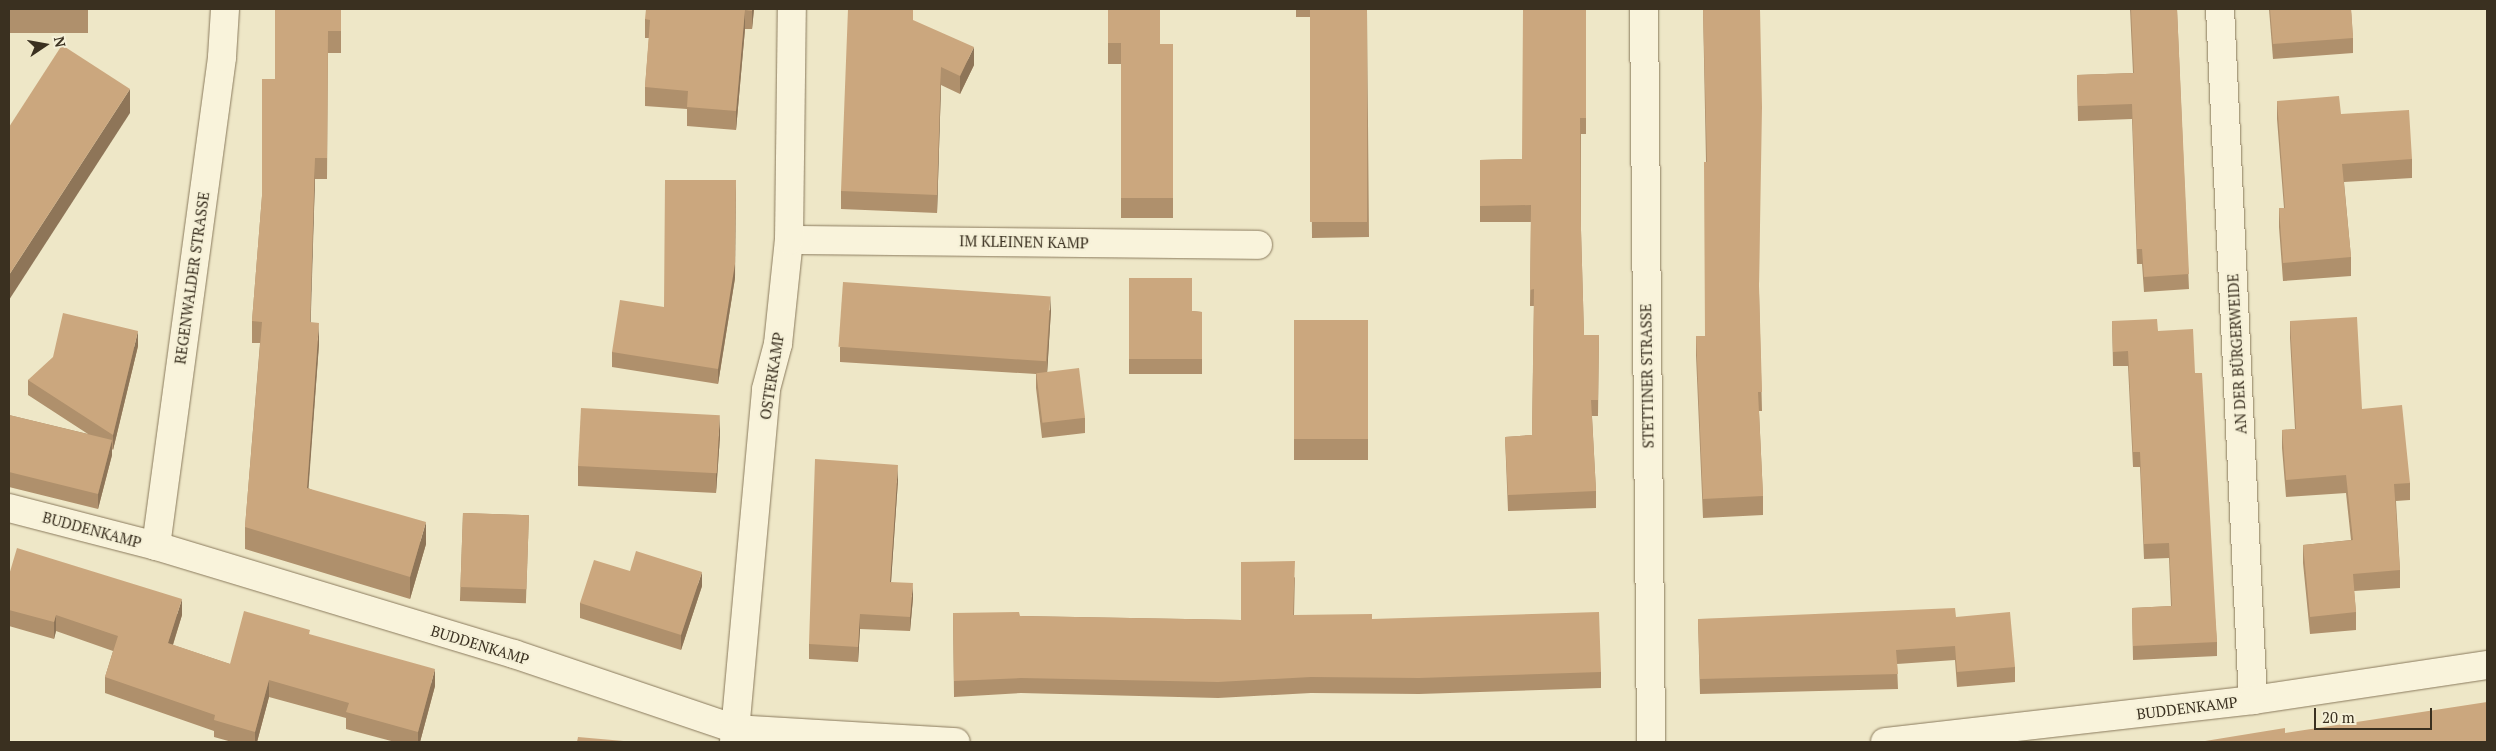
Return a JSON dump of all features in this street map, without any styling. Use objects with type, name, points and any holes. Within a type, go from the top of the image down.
[{"type":"street","name":"REGENWALDER STRASSE","points":[[156,546],[222,57],[225,9]]},
{"type":"street","name":"OSTERKAMP","points":[[734,736],[766,389],[778,344],[789,240],[792,9]]},
{"type":"street","name":"STETTINER STRASSE","points":[[1644,9],[1651,742]]},
{"type":"street","name":"AN DER BÜRGERWEIDE","points":[[2220,9],[2254,700]]},
{"type":"street","name":"IM KLEINEN KAMP","points":[[789,240],[1258,245]]},
{"type":"street","name":"BUDDENKAMP","points":[[9,508],[156,546],[514,654],[734,736],[956,742]]},
{"type":"street","name":"BUDDENKAMP","points":[[1885,742],[2254,700],[2487,665]]},
{"type":"building","points":[[275,9],[341,9],[341,31],[328,31],[327,158],[315,158],[310,322],[319,323],[307,488],[426,522],[410,577],[245,527],[262,322],[252,321],[262,196],[262,79],[275,79]]},
{"type":"building","points":[[646,9],[752,9],[752,11],[745,10],[736,111],[687,107],[688,91],[645,87],[650,20],[645,19]]},
{"type":"building","points":[[848,9],[913,9],[913,20],[974,47],[960,76],[941,67],[937,195],[841,191]]},
{"type":"building","points":[[1108,9],[1160,9],[1160,44],[1173,44],[1173,198],[1121,198],[1121,43],[1108,43]]},
{"type":"building","points":[[1310,9],[1367,9],[1367,222],[1310,222]]},
{"type":"building","points":[[1523,9],[1586,9],[1586,118],[1580,118],[1581,230],[1584,335],[1599,335],[1598,400],[1591,400],[1596,491],[1508,495],[1505,437],[1532,435],[1534,289],[1530,290],[1531,205],[1480,206],[1480,160],[1522,159]]},
{"type":"building","points":[[1703,9],[1760,9],[1762,107],[1759,286],[1762,392],[1758,392],[1763,496],[1703,499],[1696,336],[1705,336],[1704,162],[1707,162]]},
{"type":"building","points":[[2131,9],[2177,9],[2189,274],[2144,277],[2142,249],[2137,249],[2132,104],[2078,106],[2077,75],[2134,73]]},
{"type":"building","points":[[2270,9],[2351,9],[2353,38],[2273,44]]},
{"type":"building","points":[[62,45],[130,89],[9,275],[9,127]]},
{"type":"building","points":[[2339,96],[2341,114],[2409,110],[2412,159],[2342,164],[2351,257],[2283,263],[2279,208],[2285,208],[2277,101]]},
{"type":"building","points":[[665,180],[736,180],[735,264],[718,369],[612,352],[620,300],[664,307]]},
{"type":"building","points":[[1129,278],[1192,278],[1192,311],[1202,312],[1202,359],[1129,359]]},
{"type":"building","points":[[843,282],[1050,297],[1046,361],[838,347]]},
{"type":"building","points":[[63,313],[138,331],[113,435],[28,380],[53,357]]},
{"type":"building","points":[[2357,317],[2362,409],[2402,405],[2410,483],[2394,484],[2400,570],[2353,574],[2356,612],[2310,617],[2303,545],[2353,540],[2346,475],[2286,480],[2282,430],[2296,429],[2290,321]]},
{"type":"building","points":[[2157,319],[2158,331],[2193,329],[2195,373],[2202,373],[2217,642],[2133,646],[2132,608],[2172,606],[2169,543],[2144,544],[2140,452],[2133,452],[2128,351],[2113,352],[2112,321]]},
{"type":"building","points":[[1294,320],[1368,320],[1368,439],[1294,439]]},
{"type":"building","points":[[1079,368],[1085,418],[1042,423],[1036,373]]},
{"type":"building","points":[[581,408],[720,415],[717,473],[578,466]]},
{"type":"building","points":[[9,415],[112,440],[98,494],[9,472]]},
{"type":"building","points":[[815,459],[898,465],[890,582],[913,583],[910,617],[860,614],[858,647],[809,644]]},
{"type":"building","points":[[463,513],[529,515],[526,589],[460,587]]},
{"type":"building","points":[[17,548],[182,599],[168,643],[230,664],[244,611],[310,630],[309,634],[435,669],[418,732],[346,712],[349,703],[269,680],[255,732],[214,720],[215,715],[105,677],[118,636],[56,615],[54,622],[9,610],[9,575]]},
{"type":"building","points":[[636,551],[702,572],[681,635],[580,603],[594,560],[630,571]]},
{"type":"building","points":[[1295,561],[1293,615],[1372,614],[1372,619],[1599,612],[1601,672],[1419,678],[1311,677],[1218,682],[1021,678],[954,681],[953,613],[1019,612],[1020,616],[1241,620],[1241,562]]},
{"type":"building","points":[[1955,608],[1956,617],[2010,612],[2015,667],[1957,672],[1955,646],[1896,650],[1898,674],[1700,679],[1698,619]]},
{"type":"building","points":[[2487,702],[2487,742],[2199,742],[2285,728],[2285,733]]},
{"type":"building","points":[[578,737],[635,742],[577,742]]}]
